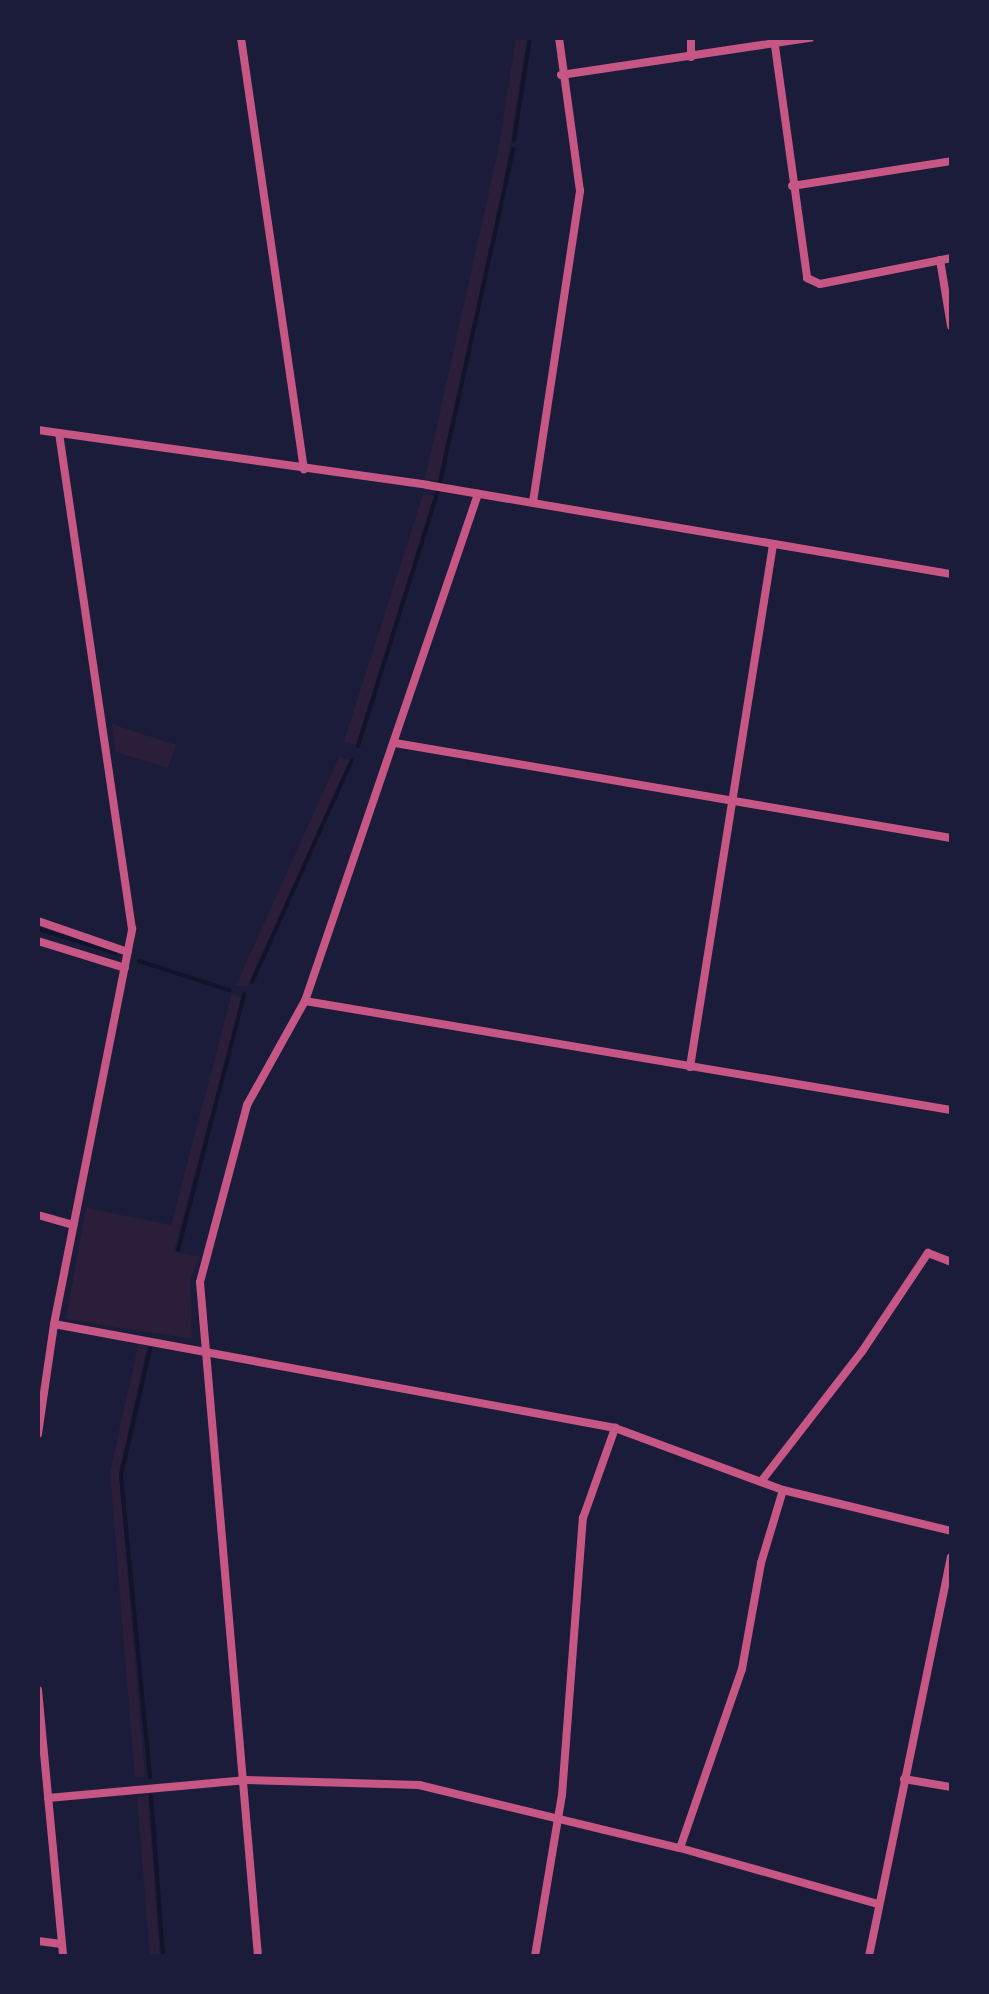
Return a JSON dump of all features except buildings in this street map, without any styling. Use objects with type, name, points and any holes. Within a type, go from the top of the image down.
[{"type":"street","points":[[241,38],[304,469]]},
{"type":"street","points":[[533,502],[580,191],[561,75],[559,38]]},
{"type":"street","points":[[691,38],[691,57]]},
{"type":"street","points":[[561,75],[775,46],[810,38]]},
{"type":"street","points":[[775,46],[799,253],[810,281],[951,258]]},
{"type":"street","points":[[792,186],[951,161]]},
{"type":"street","points":[[940,260],[951,326]]},
{"type":"street","points":[[38,430],[533,502],[951,574]]},
{"type":"street","points":[[38,1434],[54,1324],[125,968],[132,912],[59,433]]},
{"type":"street","points":[[258,1956],[202,1352],[200,1282],[247,1105],[305,1001],[478,494]]},
{"type":"street","points":[[690,1067],[773,545]]},
{"type":"street","points":[[395,743],[951,838]]},
{"type":"street","points":[[38,921],[128,952]]},
{"type":"street","points":[[38,941],[125,968]]},
{"type":"street","points":[[305,1001],[951,1110]]},
{"type":"street","points":[[38,1215],[74,1225]]},
{"type":"street","points":[[763,1479],[863,1350],[928,1253],[951,1262]]},
{"type":"street","points":[[54,1324],[615,1428],[763,1479],[783,1490],[951,1531]]},
{"type":"street","points":[[535,1956],[558,1819],[583,1518],[615,1428]]},
{"type":"street","points":[[680,1848],[742,1669],[761,1563],[783,1490]]},
{"type":"street","points":[[869,1956],[951,1557]]},
{"type":"street","points":[[38,1690],[63,1956]]},
{"type":"street","points":[[904,1779],[951,1787]]},
{"type":"street","points":[[48,1798],[244,1780],[419,1785],[680,1848],[878,1904]]},
{"type":"street","points":[[38,1941],[62,1944]]},
{"type":"shaded area","points":[[516,38],[527,38],[501,201],[438,481],[425,479],[498,151]]},
{"type":"shaded area","points":[[423,494],[434,496],[356,745],[344,741]]},
{"type":"shaded area","points":[[112,724],[176,745],[168,768],[116,752]]},
{"type":"shaded area","points":[[339,757],[350,760],[247,987],[236,985]]},
{"type":"shaded area","points":[[232,993],[242,999],[174,1251],[200,1257],[190,1279],[192,1339],[66,1319],[86,1208],[171,1225]]},
{"type":"shaded area","points":[[138,1345],[147,1347],[119,1473],[145,1777],[135,1778],[110,1472]]},
{"type":"shaded area","points":[[148,1796],[160,1956],[150,1956],[137,1797]]},
{"type":"waterway","points":[[514,140],[530,38]]},
{"type":"waterway","points":[[440,482],[513,149]]},
{"type":"waterway","points":[[358,746],[438,491]]},
{"type":"waterway","points":[[252,982],[352,760]]},
{"type":"waterway","points":[[38,929],[115,953]]},
{"type":"waterway","points":[[139,961],[229,990]]},
{"type":"waterway","points":[[178,1250],[244,994]]},
{"type":"waterway","points":[[150,1349],[121,1475],[150,1777]]},
{"type":"waterway","points":[[151,1796],[163,1956]]}]
